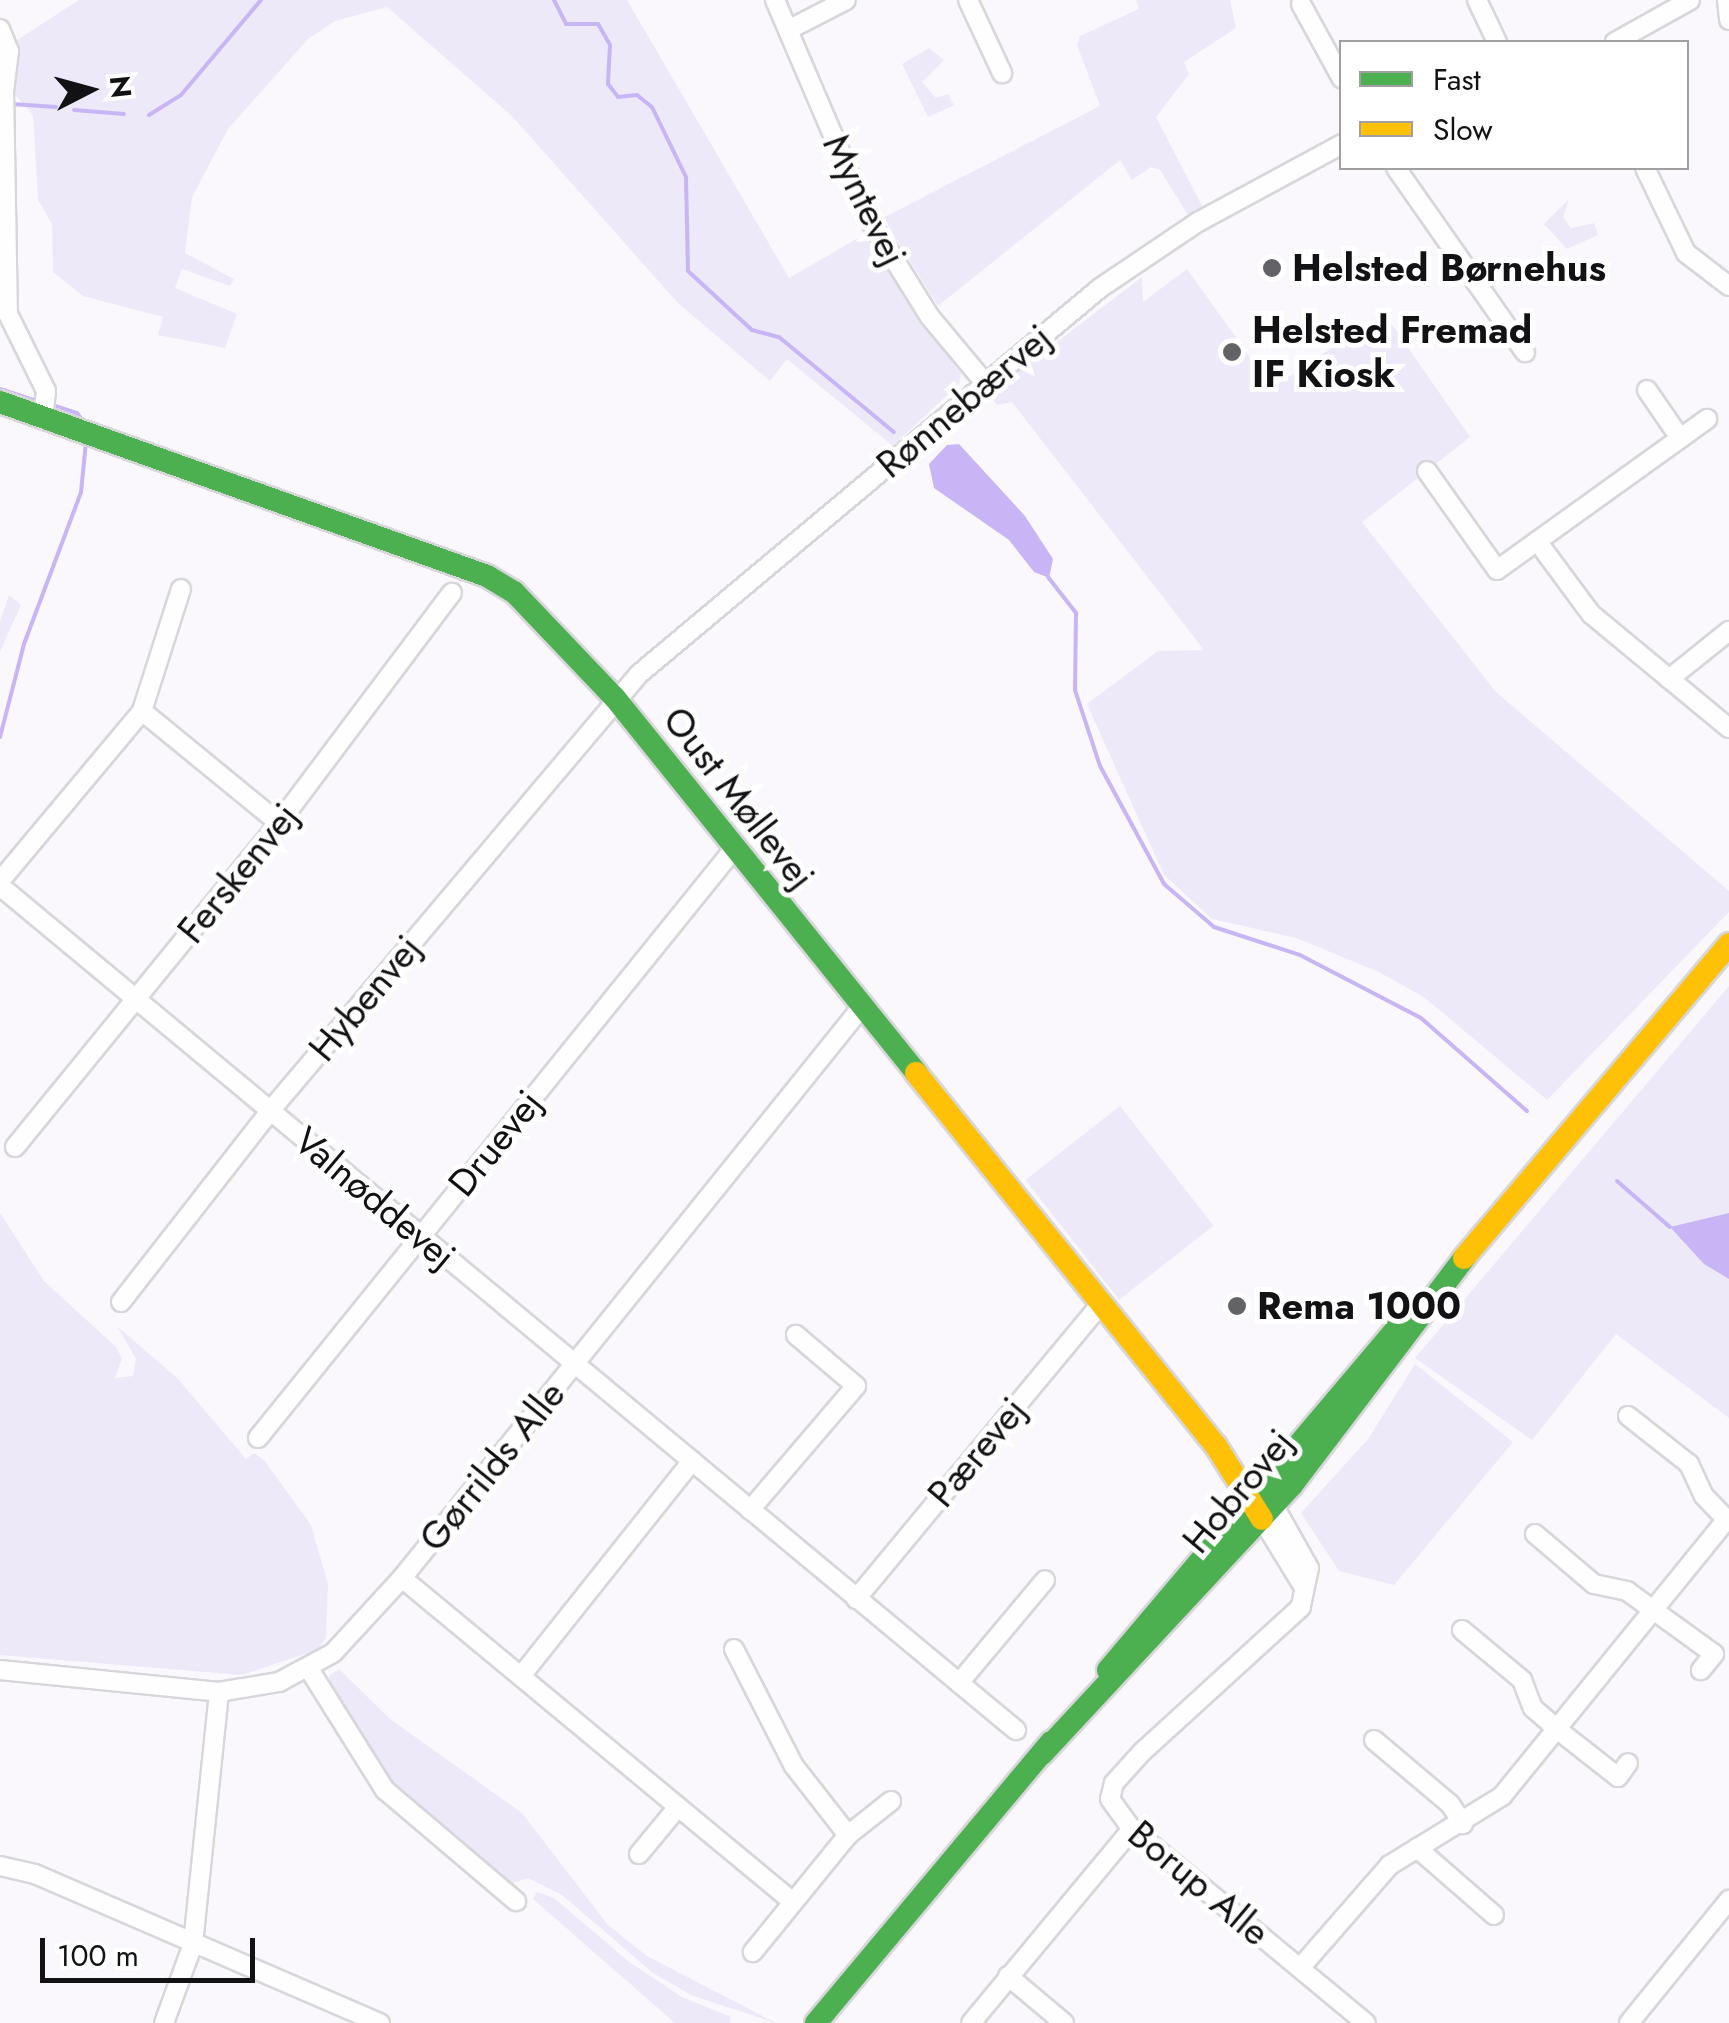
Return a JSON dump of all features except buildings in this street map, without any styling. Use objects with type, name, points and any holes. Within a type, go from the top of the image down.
[{"type":"street","name":"Myntevej","points":[[775,0],[869,219],[930,317],[985,383]]},
{"type":"street","points":[[788,30],[846,0]]},
{"type":"street","points":[[968,0],[1002,73]]},
{"type":"street","points":[[1477,0],[1496,40]]},
{"type":"street","points":[[1619,40],[1690,0]]},
{"type":"street","points":[[1726,0],[1729,20]]},
{"type":"street","points":[[1301,4],[1339,74]]},
{"type":"street","points":[[0,29],[9,50],[4,89],[8,314],[46,390],[43,420]]},
{"type":"street","name":"Rønnebærvej","points":[[615,698],[985,383],[1167,242],[1339,146]]},
{"type":"street","points":[[1397,170],[1526,352]]},
{"type":"street","points":[[1646,170],[1686,253],[1729,286]]},
{"type":"street","points":[[1647,390],[1680,438]]},
{"type":"street","name":"Oust Møllevej","points":[[0,402],[487,576],[552,626],[615,698],[1099,1306],[1262,1504]]},
{"type":"street","points":[[1427,472],[1497,570],[1707,419]]},
{"type":"street","points":[[1537,541],[1590,614],[1729,728]]},
{"type":"street","points":[[0,883],[142,711],[181,589]]},
{"type":"street","name":"Ferskenvej","points":[[15,1147],[279,823],[452,593]]},
{"type":"street","points":[[1669,678],[1729,631]]},
{"type":"street","name":"Hybenvej","points":[[120,1302],[270,1111],[615,698]]},
{"type":"street","points":[[142,711],[279,823]]},
{"type":"street","name":"Druevej","points":[[258,1438],[734,849]]},
{"type":"street","name":"Valnøddevej","points":[[0,883],[1016,1730]]},
{"type":"street","name":"Hobrovej","points":[[816,2023],[1042,1754],[1262,1504],[1464,1255],[1729,944]]},
{"type":"street","name":"Gørrilds Alle","points":[[0,1670],[219,1692],[255,1688],[309,1669],[354,1636],[862,1008]]},
{"type":"street","name":"Pærevej","points":[[856,1598],[1099,1306]]},
{"type":"street","points":[[750,1510],[856,1386],[796,1335]]},
{"type":"street","points":[[1300,1968],[1364,1891],[1417,1848],[1463,1824],[1502,1796],[1727,1521],[1704,1496],[1689,1464],[1628,1416]]},
{"type":"street","points":[[521,1676],[692,1461]]},
{"type":"street","name":"Borup Alle","points":[[1262,1504],[1296,1566],[1301,1607],[1114,1783],[1110,1799],[1132,1829],[1366,2023]]},
{"type":"street","points":[[1535,1534],[1594,1584],[1627,1591],[1714,1654],[1701,1670]]},
{"type":"street","points":[[402,1578],[792,1902]]},
{"type":"street","points":[[958,1683],[1045,1580]]},
{"type":"street","points":[[1462,1630],[1522,1680],[1532,1708],[1558,1730],[1618,1777],[1628,1763]]},
{"type":"street","points":[[734,1649],[794,1766],[821,1809],[848,1835]]},
{"type":"street","points":[[309,1669],[385,1790],[516,1901]]},
{"type":"street","points":[[164,2023],[193,1944],[219,1692]]},
{"type":"street","points":[[1374,1740],[1450,1804],[1463,1824]]},
{"type":"street","points":[[753,1952],[848,1835],[891,1801]]},
{"type":"street","points":[[639,1854],[678,1807]]},
{"type":"street","points":[[971,2023],[1132,1829]]},
{"type":"street","points":[[1417,1848],[1494,1915]]},
{"type":"street","points":[[0,1866],[35,1874],[380,2023]]},
{"type":"street","points":[[1629,2023],[1729,1900]]},
{"type":"street","points":[[1008,1976],[1064,2023]]},
{"type":"shaded area","points":[[79,0],[627,0],[789,278],[865,234],[961,374],[959,384],[893,446],[787,359],[770,381],[678,303],[511,115],[387,7],[335,21],[308,39],[228,129],[192,197],[185,253],[234,279],[230,286],[182,269],[175,288],[237,314],[225,348],[158,335],[163,317],[83,296],[53,272],[52,224],[38,200],[33,115],[11,90],[14,42]]},
{"type":"shaded area","points":[[1136,0],[1230,0],[1236,28],[1184,62],[1189,74],[1156,117],[1202,206],[1188,215],[1160,170],[1151,167],[1132,180],[1120,160],[938,306],[883,218],[1100,106],[1077,45],[1080,36],[1139,9]]},
{"type":"shaded area","points":[[929,48],[944,60],[922,82],[936,98],[948,94],[954,105],[928,117],[902,64]]},
{"type":"shaded area","points":[[1569,199],[1563,217],[1571,228],[1594,223],[1598,235],[1567,249],[1544,224]]},
{"type":"shaded area","points":[[1187,269],[1272,388],[1384,313],[1470,437],[1362,522],[1496,692],[1729,891],[1729,912],[1547,1100],[1425,998],[1379,972],[1296,938],[1212,919],[1164,875],[1087,704],[1158,651],[1204,650],[1012,402],[997,405],[989,394],[1142,277],[1143,302]]},
{"type":"shaded area","points":[[959,444],[1025,516],[1053,559],[1049,578],[1034,572],[1009,540],[934,488],[929,464],[947,445]]},
{"type":"shaded area","points":[[9,595],[21,605],[0,652],[0,621]]},
{"type":"shaded area","points":[[1729,986],[1729,1418],[1616,1334],[1532,1440],[1415,1358]]},
{"type":"shaded area","points":[[1120,1106],[1214,1226],[1119,1300],[1025,1180]]},
{"type":"shaded area","points":[[0,1213],[44,1281],[116,1347],[122,1359],[115,1378],[133,1376],[136,1359],[117,1326],[178,1379],[246,1459],[254,1453],[264,1460],[311,1525],[328,1584],[326,1638],[317,1650],[242,1675],[0,1655]]},
{"type":"shaded area","points":[[1729,1213],[1729,1279],[1704,1264],[1670,1227]]},
{"type":"shaded area","points":[[1415,1364],[1513,1442],[1394,1585],[1339,1571],[1301,1513],[1368,1439]]},
{"type":"shaded area","points":[[339,1669],[390,1719],[522,1813],[608,1925],[647,1956],[776,2023],[693,1996],[653,1973],[562,1895],[528,1878],[509,1884],[390,1781],[331,1687],[329,1676]]},
{"type":"shaded area","points":[[537,1892],[554,1898],[628,1961],[682,1997],[731,2017],[730,2023],[675,2023],[533,1899]]},
{"type":"waterway","points":[[149,115],[181,95],[261,0]]},
{"type":"waterway","points":[[554,0],[566,24],[598,24],[610,45],[608,84],[618,97],[637,95],[652,107],[686,177],[688,271],[752,330],[779,337],[894,432]]},
{"type":"waterway","points":[[12,104],[56,107]]},
{"type":"waterway","points":[[74,110],[124,114]]},
{"type":"waterway","points":[[0,389],[38,401]]},
{"type":"waterway","points":[[49,404],[77,413],[86,425]]},
{"type":"waterway","points":[[0,737],[24,644],[81,492],[86,442]]},
{"type":"waterway","points":[[1048,577],[1076,613],[1075,690],[1100,766],[1164,884],[1214,927],[1300,955],[1421,1018],[1527,1111]]},
{"type":"waterway","points":[[1617,1181],[1670,1227]]},
{"type":"traffic: fast","points":[[0,402],[487,576],[514,592],[615,698],[916,1073]]},
{"type":"traffic: fast","points":[[1042,1754],[1292,1485],[1464,1258]]},
{"type":"traffic: fast","points":[[1108,1670],[1397,1328]]},
{"type":"traffic: fast","points":[[816,2023],[1051,1742]]},
{"type":"traffic: slow","points":[[1464,1258],[1729,944]]},
{"type":"traffic: slow","points":[[916,1073],[1216,1446],[1262,1519]]},
{"type":"place","name":"Helsted Børnehus","points":[[1272,268]]},
{"type":"place","name":"Helsted Fremad IF Kiosk","points":[[1232,352]]},
{"type":"place","name":"Rema 1000","points":[[1237,1306]]}]
